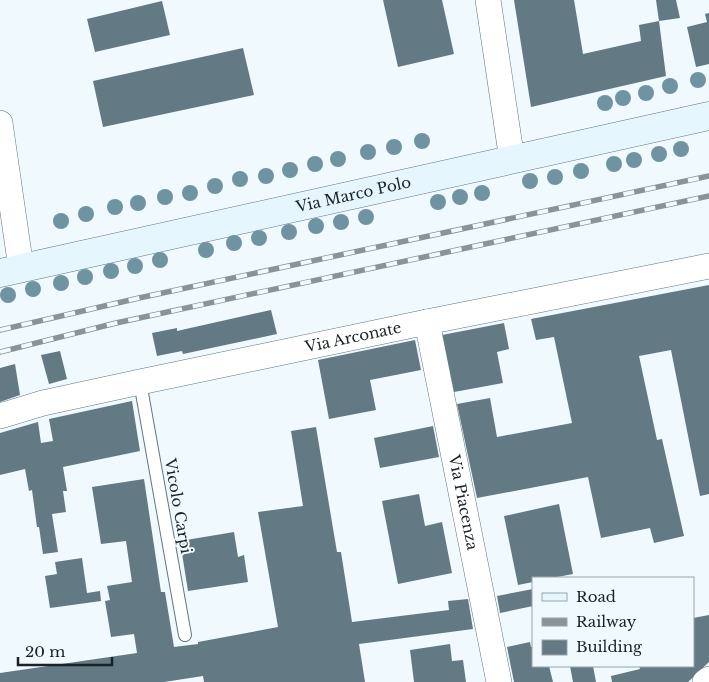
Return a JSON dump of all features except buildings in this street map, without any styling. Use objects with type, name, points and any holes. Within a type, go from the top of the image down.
[{"type":"street","points":[[488,0],[512,160]]},
{"type":"street","name":"Via Marco Polo","points":[[11,271],[709,116]]},
{"type":"street","points":[[0,123],[11,271]]},
{"type":"street","name":"Via Arconate","points":[[0,416],[52,400],[709,266]]},
{"type":"street","name":"Via Piacenza","points":[[427,322],[499,682]]},
{"type":"street","points":[[705,682],[709,678]]},
{"type":"lane","name":"Vicolo Carpi","points":[[140,382],[185,635]]},
{"type":"railway","points":[[0,330],[139,298],[709,176]]},
{"type":"railway","points":[[0,352],[116,323],[709,196]]}]
